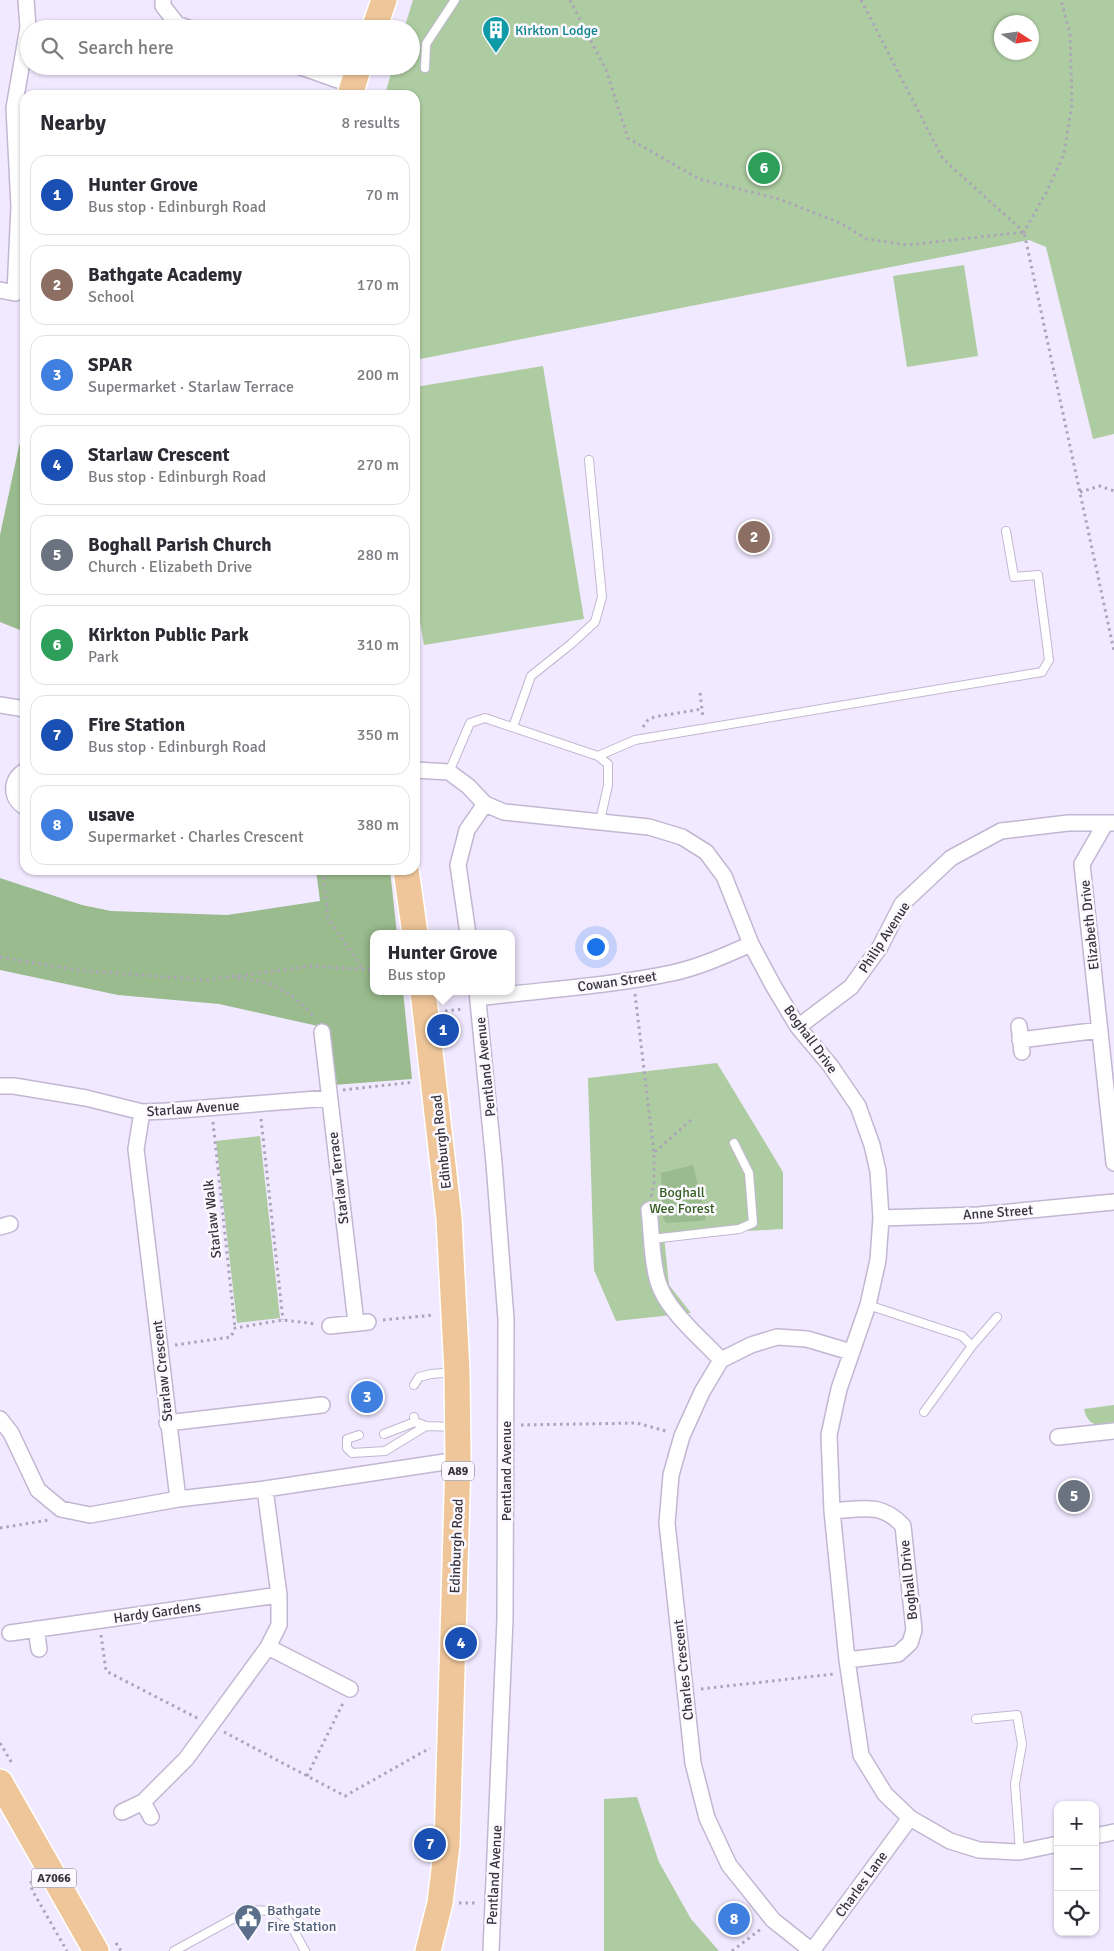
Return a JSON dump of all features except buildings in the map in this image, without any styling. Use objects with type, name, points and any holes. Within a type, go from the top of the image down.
[{"type":"main road","points":[[377,20],[384,0]]},
{"type":"main road","points":[[407,875],[414,930]]},
{"type":"main road","name":"Edinburgh Road","points":[[425,1002],[449,1218],[457,1372],[458,1460],[447,1845],[440,1904],[428,1951]]},
{"type":"main road","name":"A7066","points":[[0,1782],[6,1800],[96,1951]]},
{"type":"street","points":[[26,0],[27,20]]},
{"type":"street","points":[[163,0],[163,6],[174,20]]},
{"type":"street","points":[[0,290],[20,294],[19,206],[7,108],[20,58]]},
{"type":"street","points":[[330,75],[354,82]]},
{"type":"street","points":[[0,705],[20,708]]},
{"type":"street","points":[[420,770],[449,772]]},
{"type":"street","name":"Boghall Drive","points":[[449,772],[468,786],[484,804],[504,812],[649,827],[682,837],[706,852],[724,876],[751,944],[774,987],[798,1027],[830,1065],[858,1106],[872,1144],[878,1171],[881,1218],[878,1260],[868,1305],[839,1389],[830,1435],[832,1511],[848,1666],[861,1756],[885,1794],[910,1818],[950,1840],[979,1850],[1020,1852],[1054,1845]]},
{"type":"street","points":[[20,775],[16,778],[13,790],[20,803]]},
{"type":"street","points":[[467,930],[458,865],[467,830],[484,804]]},
{"type":"street","name":"Philip Avenue","points":[[798,1027],[851,987],[880,947],[902,904],[951,858],[1001,831],[1068,823],[1109,824]]},
{"type":"street","name":"Elizabeth Drive","points":[[1109,824],[1082,864],[1114,1162]]},
{"type":"street","name":"Cowan Street","points":[[515,994],[674,973],[712,961],[751,944]]},
{"type":"street","name":"Cowan Street","points":[[478,999],[511,995]]},
{"type":"street","name":"Pentland Avenue","points":[[478,999],[494,1163],[506,1319],[505,1619],[491,1951]]},
{"type":"street","points":[[1020,1039],[1100,1030]]},
{"type":"street","name":"Starlaw Terrace","points":[[322,1032],[328,1095],[362,1322]]},
{"type":"street","name":"Starlaw Avenue","points":[[0,1086],[14,1086],[86,1098],[142,1112],[260,1104],[328,1095]]},
{"type":"street","name":"Starlaw Crescent","points":[[142,1112],[136,1149],[167,1423],[178,1499]]},
{"type":"street","name":"Anne Street","points":[[881,1218],[978,1215],[1114,1202]]},
{"type":"street","points":[[649,1210],[654,1265],[658,1284],[666,1300],[721,1360],[751,1346],[777,1337],[807,1340],[851,1352]]},
{"type":"street","points":[[330,1326],[362,1322]]},
{"type":"street","name":"Charles Crescent","points":[[721,1360],[702,1392],[682,1436],[671,1475],[667,1523],[694,1763],[707,1818],[729,1865],[773,1920],[812,1951]]},
{"type":"street","points":[[167,1423],[322,1405]]},
{"type":"street","points":[[0,1419],[12,1433],[38,1490],[61,1509],[90,1515],[178,1499],[265,1489],[458,1460]]},
{"type":"street","points":[[1058,1437],[1114,1431]]},
{"type":"street","points":[[122,1812],[143,1802],[186,1759],[268,1647],[279,1625],[279,1595],[265,1489]]},
{"type":"street","name":"Boghall Drive","points":[[832,1511],[879,1509],[893,1515],[903,1526],[914,1630],[910,1643],[898,1654],[848,1666]]},
{"type":"street","name":"Hardy Gardens","points":[[10,1633],[279,1595]]},
{"type":"street","points":[[36,1629],[39,1649]]},
{"type":"street","points":[[268,1647],[350,1689]]},
{"type":"street","points":[[143,1802],[151,1817]]},
{"type":"street","name":"Charles Lane","points":[[812,1951],[910,1818]]},
{"type":"street","points":[[1099,1835],[1114,1832]]},
{"type":"lane","points":[[425,68],[426,44],[455,0]]},
{"type":"lane","points":[[513,728],[532,676],[594,622],[602,596],[589,460]]},
{"type":"lane","points":[[598,756],[635,740],[1042,672],[1049,660],[1038,575],[1014,577],[1006,531]]},
{"type":"lane","points":[[449,772],[470,723],[485,718],[598,756],[608,764],[608,785],[600,821]]},
{"type":"lane","points":[[652,1239],[740,1230],[753,1223],[750,1173],[734,1143]]},
{"type":"lane","points":[[868,1305],[962,1336],[972,1346]]},
{"type":"lane","points":[[924,1412],[972,1346],[997,1318]]},
{"type":"lane","points":[[414,1385],[419,1377],[457,1372]]},
{"type":"lane","points":[[384,1434],[414,1419],[426,1426],[457,1427]]},
{"type":"lane","points":[[359,1435],[347,1439],[347,1448],[352,1453],[385,1451],[426,1426]]},
{"type":"lane","points":[[976,1719],[1017,1715],[1022,1744],[1015,1784],[1020,1852]]},
{"type":"lane","points":[[174,1951],[249,1910],[275,1911],[288,1920],[304,1951]]},
{"type":"path","points":[[570,0],[606,70],[628,138],[699,179],[779,199],[840,223],[867,239],[908,245],[1024,232]]},
{"type":"path","points":[[861,0],[943,159],[1024,232],[1114,651]]},
{"type":"path","points":[[1024,232],[1046,193],[1064,154],[1072,104],[1070,34],[1060,0]]},
{"type":"path","points":[[1080,492],[1100,486],[1114,491]]},
{"type":"path","points":[[700,693],[704,728]]},
{"type":"path","points":[[654,717],[702,709]]},
{"type":"path","points":[[323,875],[328,918],[363,969]]},
{"type":"path","points":[[0,956],[77,970],[207,980],[311,966],[370,970]]},
{"type":"path","points":[[229,977],[262,981],[279,987],[306,1007],[316,1019],[322,1032]]},
{"type":"path","points":[[633,980],[654,1153],[654,1182],[649,1210]]},
{"type":"path","points":[[425,1002],[478,999]]},
{"type":"path","points":[[328,1095],[434,1081]]},
{"type":"path","points":[[260,1104],[283,1320]]},
{"type":"path","name":"Starlaw Walk","points":[[212,1108],[235,1328]]},
{"type":"path","points":[[654,1153],[693,1118]]},
{"type":"path","points":[[362,1322],[454,1313]]},
{"type":"path","points":[[159,1347],[231,1337],[235,1328],[283,1320],[330,1326]]},
{"type":"path","points":[[506,1425],[637,1423],[682,1436]]},
{"type":"path","points":[[0,1528],[36,1521],[56,1520]]},
{"type":"path","points":[[98,1620],[106,1672],[211,1725],[344,1796],[431,1747]]},
{"type":"path","points":[[685,1691],[848,1666]]},
{"type":"path","points":[[307,1776],[350,1689]]},
{"type":"path","points":[[440,1904],[494,1903]]},
{"type":"path","points":[[732,1951],[737,1950],[762,1929]]},
{"type":"green space","points":[[413,0],[1114,0],[1114,434],[1093,439],[1046,247],[1029,240],[420,359],[420,90],[386,90],[391,75],[420,75],[420,20],[407,20]]},
{"type":"green space","points":[[964,265],[978,356],[907,367],[893,276]]},
{"type":"green space","points":[[543,366],[584,619],[424,645],[420,622],[420,386]]},
{"type":"green space","points":[[20,443],[20,630],[0,622],[0,535]]},
{"type":"green space","points":[[317,875],[391,875],[397,930],[370,930],[370,995],[403,995],[412,1079],[333,1085],[327,1028],[219,1004],[118,995],[0,970],[0,878],[82,905],[111,911],[227,915],[320,901]]},
{"type":"green space","points":[[717,1063],[783,1172],[783,1229],[664,1236],[669,1285],[691,1313],[616,1321],[594,1270],[588,1078]]},
{"type":"green space","points":[[260,1136],[280,1318],[237,1323],[216,1141]]},
{"type":"green space","name":"Boghall Wee Forest","points":[[693,1165],[706,1219],[666,1223],[663,1218],[661,1173]]},
{"type":"green space","points":[[1114,1405],[1114,1423],[1108,1424],[1094,1424],[1088,1419],[1084,1409]]},
{"type":"green space","points":[[637,1797],[659,1862],[691,1919],[719,1951],[604,1951],[604,1799]]},
{"type":"place","name":"Kirkton Lodge","points":[[496,54]]},
{"type":"place","name":"Kirkton Public Park","points":[[764,168]]},
{"type":"place","name":"Bathgate Academy","points":[[754,537]]},
{"type":"place","name":"Hunter Grove","points":[[443,1030]]},
{"type":"place","name":"SPAR","points":[[367,1397]]},
{"type":"place","name":"Boghall Parish Church","points":[[1074,1496]]},
{"type":"place","name":"Starlaw Crescent","points":[[461,1643]]},
{"type":"place","name":"Fire Station","points":[[430,1844]]},
{"type":"place","name":"usave","points":[[734,1919]]},
{"type":"place","name":"Bathgate Fire Station","points":[[248,1942]]}]
